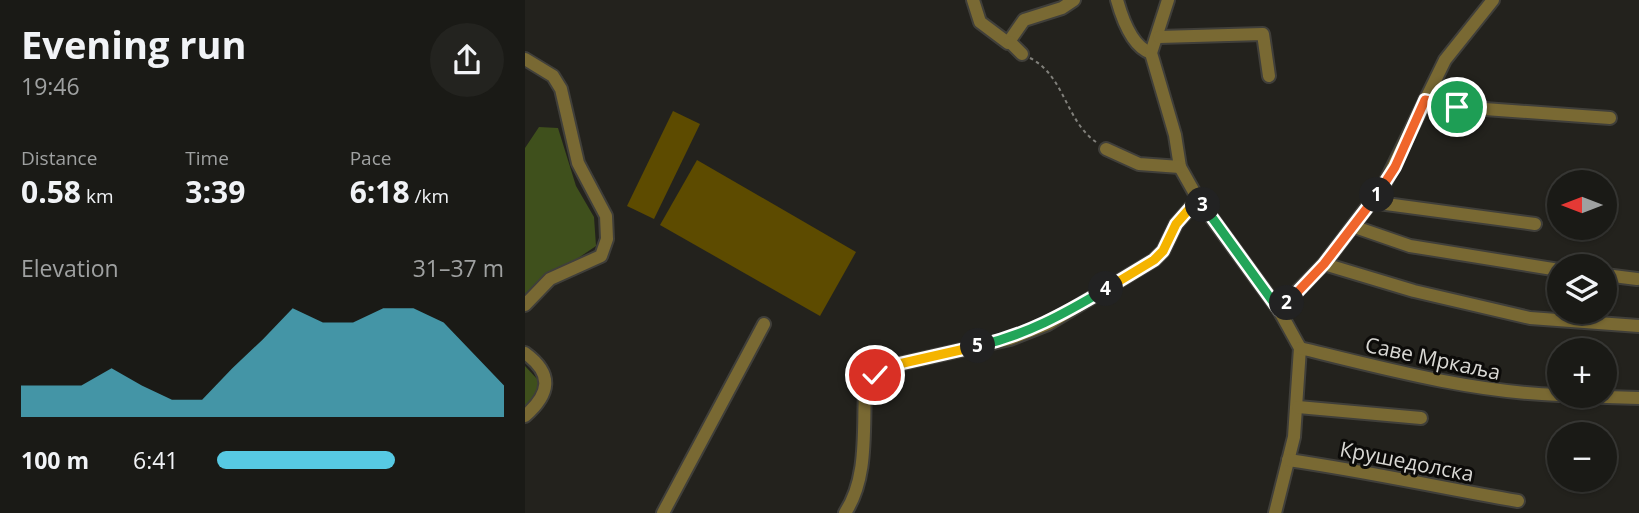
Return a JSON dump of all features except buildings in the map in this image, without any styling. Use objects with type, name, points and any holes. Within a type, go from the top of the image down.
[{"type":"street","points":[[972,0],[980,22],[1021,54]]},
{"type":"street","points":[[1010,43],[1024,20],[1062,8],[1074,0]]},
{"type":"street","points":[[1117,0],[1131,33],[1140,47],[1151,54],[1175,135],[1180,167],[1198,199],[1279,310],[1300,348],[1298,407],[1275,513]]},
{"type":"street","points":[[1151,54],[1159,37],[1168,0]]},
{"type":"street","points":[[1279,310],[1324,264],[1355,227],[1395,167],[1445,60],[1493,0]]},
{"type":"street","points":[[1159,37],[1263,34],[1269,76]]},
{"type":"street","points":[[525,59],[553,76],[561,89],[578,163],[602,207],[608,226],[601,256],[550,279],[525,304]]},
{"type":"street","points":[[1425,100],[1457,107],[1610,118]]},
{"type":"street","points":[[1106,149],[1139,164],[1180,167]]},
{"type":"street","points":[[845,513],[855,498],[860,479],[865,391],[868,380],[890,366],[1010,339],[1048,324],[1154,260],[1163,251],[1176,224],[1198,199]]},
{"type":"street","points":[[1371,202],[1535,224]]},
{"type":"street","points":[[1355,227],[1410,246],[1547,268]]},
{"type":"street","points":[[1324,264],[1414,291],[1530,318],[1639,326]]},
{"type":"street","points":[[1617,276],[1637,279]]},
{"type":"street","points":[[663,513],[764,324]]},
{"type":"street","name":"Саве Мркаља","points":[[1300,348],[1408,375],[1506,393],[1547,395]]},
{"type":"street","points":[[525,353],[541,367],[546,383],[540,400],[525,416]]},
{"type":"street","points":[[1617,397],[1639,398]]},
{"type":"street","points":[[1298,407],[1421,418]]},
{"type":"street","name":"Крушедолска","points":[[1288,460],[1374,472],[1411,483],[1518,501]]},
{"type":"path","points":[[1021,54],[1052,74],[1086,134],[1106,149]]},
{"type":"green space","points":[[539,127],[558,128],[576,186],[594,217],[596,246],[525,294],[525,148]]},
{"type":"green space","points":[[525,366],[539,381],[537,400],[525,411]]},
{"type":"route","points":[[875,375],[890,366],[1010,339],[1048,324],[1154,260],[1163,251],[1176,224],[1198,199],[1279,310],[1324,264],[1355,227],[1395,167],[1425,100],[1457,107]]}]
